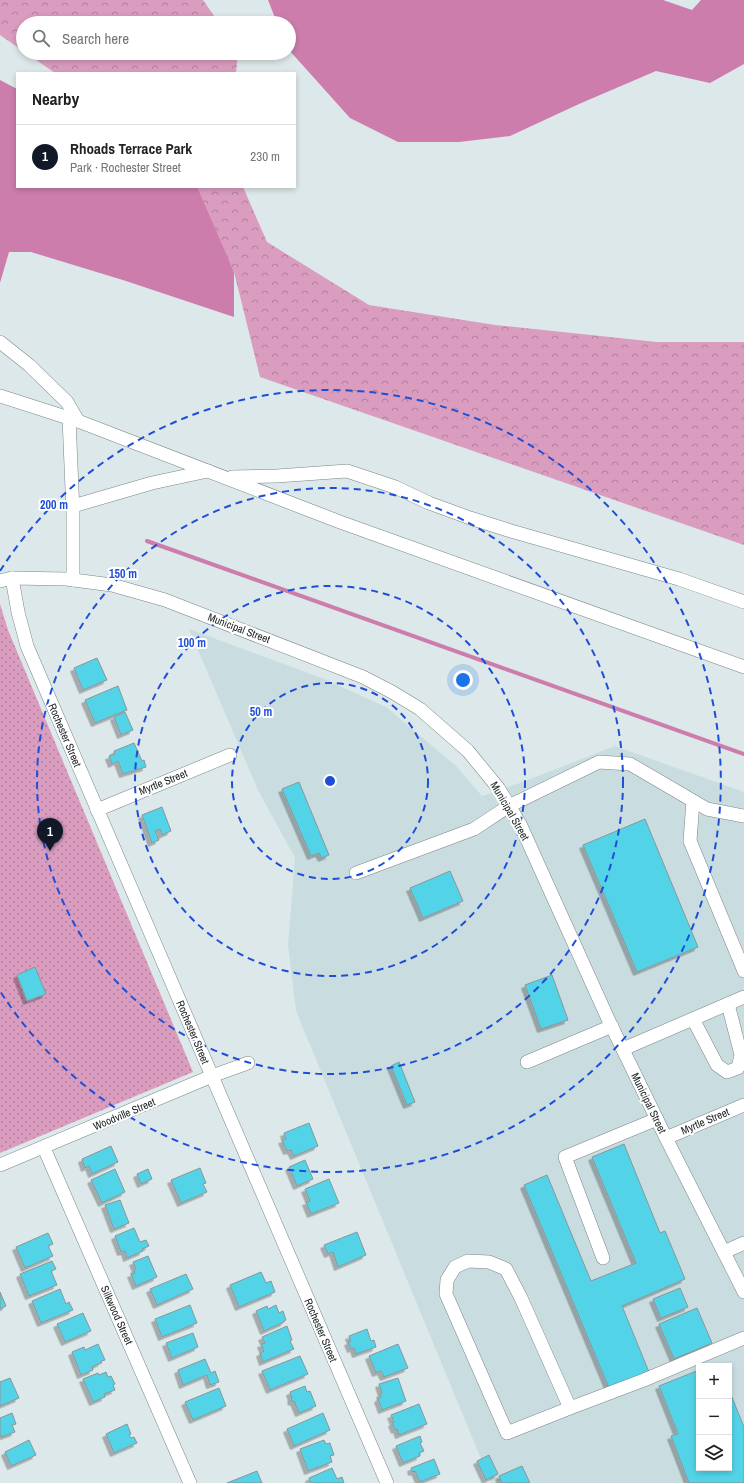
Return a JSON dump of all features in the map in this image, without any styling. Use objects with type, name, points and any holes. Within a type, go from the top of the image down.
[{"type":"street","points":[[0,342],[29,365],[67,402],[73,419],[73,580]]},
{"type":"street","points":[[0,396],[73,419],[340,522],[744,667]]},
{"type":"street","points":[[73,506],[152,483],[208,471]]},
{"type":"street","points":[[226,478],[347,471],[395,487],[429,503],[477,520],[615,562],[679,579],[744,602]]},
{"type":"street","name":"Municipal Street","points":[[6,579],[73,580],[112,585],[165,600],[363,677],[420,709],[468,751],[499,790],[520,824],[623,1049],[744,1292]]},
{"type":"street","name":"Rochester Street","points":[[6,579],[26,646],[387,1483]]},
{"type":"street","name":"Myrtle Street","points":[[97,810],[230,755]]},
{"type":"street","points":[[356,873],[474,829],[509,806],[599,762],[630,764],[708,809],[744,816]]},
{"type":"street","points":[[693,801],[690,841],[744,971]]},
{"type":"street","points":[[623,1049],[744,997]]},
{"type":"street","points":[[693,1019],[717,1065],[727,1072],[738,1068],[741,1056],[728,1004]]},
{"type":"street","points":[[527,1062],[612,1026]]},
{"type":"street","name":"Woodville Street","points":[[0,1165],[44,1148],[212,1076],[248,1063]]},
{"type":"street","name":"Myrtle Street","points":[[666,1138],[744,1105]]},
{"type":"street","points":[[603,1258],[565,1157],[657,1119]]},
{"type":"street","name":"Silkwood Street","points":[[44,1148],[190,1483]]},
{"type":"street","points":[[724,1252],[744,1243]]},
{"type":"street","points":[[570,1408],[521,1298],[506,1269],[489,1262],[468,1261],[455,1267],[447,1280],[446,1294],[507,1433],[644,1380],[744,1338]]},
{"type":"shaded area","points":[[268,0],[663,0],[692,10],[701,0],[744,0],[744,64],[710,83],[656,71],[510,136],[459,142],[398,142],[350,118],[296,58],[296,16],[274,16]]},
{"type":"shaded area","points":[[0,80],[16,88],[16,188],[197,188],[234,272],[234,317],[126,281],[31,252],[9,252],[0,283]]},
{"type":"shaded area","points":[[189,629],[324,679],[386,707],[456,766],[482,796],[520,783],[615,746],[744,792],[744,1483],[491,1483],[296,1011],[288,945],[295,858],[258,790]]},
{"type":"green space","points":[[0,0],[203,0],[214,16],[16,16],[16,46],[0,35]]},
{"type":"green space","points":[[36,60],[237,60],[236,72],[54,72]]},
{"type":"green space","points":[[195,188],[243,188],[267,242],[369,305],[495,325],[657,342],[744,342],[744,545],[260,377],[234,272]]},
{"type":"green space","points":[[0,604],[8,630],[193,1072],[0,1153]]},
{"type":"building","points":[[97,658],[107,680],[83,690],[74,668]]},
{"type":"building","points":[[118,686],[127,710],[95,723],[85,700]]},
{"type":"building","points":[[125,712],[133,730],[121,735],[114,717]]},
{"type":"building","points":[[134,743],[142,761],[144,760],[146,767],[123,774],[118,761],[112,764],[109,756],[115,754],[114,751]]},
{"type":"building","points":[[299,782],[329,855],[322,858],[319,853],[311,856],[282,789]]},
{"type":"building","points":[[162,807],[171,831],[162,835],[160,829],[155,831],[159,840],[152,843],[142,815]]},
{"type":"building","points":[[645,819],[698,947],[637,972],[583,845]]},
{"type":"building","points":[[450,871],[463,901],[423,918],[410,888]]},
{"type":"building","points":[[35,967],[46,994],[27,1001],[17,975]]},
{"type":"building","points":[[552,975],[568,1020],[541,1029],[525,985]]},
{"type":"building","points":[[399,1062],[415,1102],[407,1105],[391,1066]]},
{"type":"building","points":[[309,1123],[318,1146],[294,1156],[291,1150],[287,1151],[282,1140],[286,1139],[284,1133]]},
{"type":"building","points":[[624,1144],[660,1233],[665,1231],[685,1279],[622,1306],[649,1372],[609,1388],[524,1185],[547,1175],[591,1281],[636,1263],[592,1157]]},
{"type":"building","points":[[111,1146],[118,1162],[92,1174],[89,1166],[85,1168],[82,1159]]},
{"type":"building","points":[[305,1160],[313,1179],[297,1186],[289,1167]]},
{"type":"building","points":[[200,1168],[206,1183],[203,1184],[207,1192],[181,1203],[171,1180]]},
{"type":"building","points":[[115,1169],[125,1192],[102,1203],[91,1180]]},
{"type":"building","points":[[148,1169],[152,1179],[141,1184],[137,1174]]},
{"type":"building","points":[[329,1179],[339,1203],[311,1214],[306,1202],[310,1201],[305,1189]]},
{"type":"building","points":[[120,1200],[129,1223],[114,1229],[105,1205]]},
{"type":"building","points":[[134,1228],[140,1242],[146,1240],[149,1246],[142,1249],[143,1251],[127,1258],[125,1251],[121,1252],[115,1236]]},
{"type":"building","points":[[357,1232],[366,1255],[338,1267],[333,1252],[328,1254],[324,1245]]},
{"type":"building","points":[[48,1233],[53,1244],[48,1246],[53,1256],[25,1268],[16,1247]]},
{"type":"building","points":[[148,1256],[157,1277],[136,1286],[131,1274],[135,1273],[134,1270],[136,1269],[133,1262]]},
{"type":"building","points":[[52,1261],[56,1269],[51,1271],[57,1285],[29,1296],[20,1274]]},
{"type":"building","points":[[261,1272],[266,1283],[271,1281],[275,1292],[239,1307],[230,1285]]},
{"type":"building","points":[[186,1274],[193,1289],[157,1305],[150,1289]]},
{"type":"building","points":[[680,1288],[688,1307],[661,1318],[653,1299]]},
{"type":"building","points":[[60,1289],[66,1304],[69,1302],[73,1310],[41,1323],[32,1301]]},
{"type":"building","points":[[0,1292],[6,1306],[0,1309]]},
{"type":"building","points":[[190,1305],[197,1323],[162,1337],[155,1319]]},
{"type":"building","points":[[276,1305],[279,1313],[283,1311],[286,1320],[264,1331],[256,1311],[267,1306],[268,1309]]},
{"type":"building","points":[[697,1308],[712,1343],[674,1359],[659,1324]]},
{"type":"building","points":[[83,1313],[91,1331],[65,1342],[57,1324]]},
{"type":"building","points":[[287,1326],[292,1340],[290,1341],[294,1349],[263,1362],[260,1353],[264,1351],[261,1344],[265,1343],[262,1337]]},
{"type":"building","points":[[367,1329],[371,1341],[374,1340],[376,1347],[356,1354],[354,1348],[351,1349],[348,1342],[351,1341],[349,1336]]},
{"type":"building","points":[[193,1333],[198,1347],[172,1358],[166,1343]]},
{"type":"building","points":[[98,1344],[105,1360],[92,1367],[93,1370],[81,1375],[72,1352],[84,1347],[85,1350]]},
{"type":"building","points":[[398,1344],[408,1368],[384,1377],[381,1371],[376,1373],[369,1356]]},
{"type":"building","points":[[300,1356],[308,1374],[270,1390],[262,1371]]},
{"type":"building","points":[[205,1359],[211,1373],[215,1371],[219,1382],[210,1385],[207,1375],[183,1385],[178,1370]]},
{"type":"building","points":[[696,1371],[696,1471],[732,1471],[732,1397],[744,1427],[744,1483],[689,1483],[671,1436],[678,1434],[659,1386]]},
{"type":"building","points":[[106,1372],[108,1377],[111,1376],[115,1384],[113,1385],[115,1390],[104,1394],[105,1397],[93,1402],[83,1379],[98,1373],[99,1375]]},
{"type":"building","points":[[10,1378],[19,1398],[0,1406],[0,1382]]},
{"type":"building","points":[[398,1378],[406,1401],[382,1410],[378,1399],[381,1397],[380,1394],[382,1393],[379,1384]]},
{"type":"building","points":[[305,1386],[307,1392],[310,1391],[316,1406],[299,1413],[294,1401],[292,1402],[290,1392]]},
{"type":"building","points":[[219,1388],[226,1406],[193,1420],[185,1402]]},
{"type":"building","points":[[419,1404],[427,1424],[399,1435],[397,1429],[395,1430],[392,1423],[394,1422],[391,1415]]},
{"type":"building","points":[[12,1413],[16,1424],[12,1425],[15,1432],[1,1437],[0,1418]]},
{"type":"building","points":[[323,1413],[330,1430],[294,1446],[287,1429]]},
{"type":"building","points":[[127,1424],[131,1434],[129,1435],[131,1438],[134,1437],[137,1443],[114,1453],[106,1434]]},
{"type":"building","points":[[420,1436],[422,1442],[420,1443],[424,1451],[419,1453],[420,1456],[403,1463],[396,1446]]},
{"type":"building","points":[[29,1440],[36,1455],[11,1466],[5,1452]]},
{"type":"building","points":[[324,1440],[326,1444],[330,1443],[334,1455],[330,1456],[332,1462],[308,1471],[300,1449]]},
{"type":"building","points":[[489,1455],[498,1474],[486,1480],[477,1461]]},
{"type":"building","points":[[434,1459],[440,1474],[420,1482],[415,1471],[412,1472],[411,1468]]},
{"type":"building","points":[[522,1466],[530,1483],[502,1483],[499,1476]]},
{"type":"building","points":[[332,1468],[337,1479],[342,1477],[344,1483],[311,1483],[309,1478]]},
{"type":"building","points":[[257,1471],[262,1483],[227,1483]]},
{"type":"waterway","points":[[147,541],[744,754]]},
{"type":"place","name":"Rhoads Terrace Park","points":[[50,851]]}]
